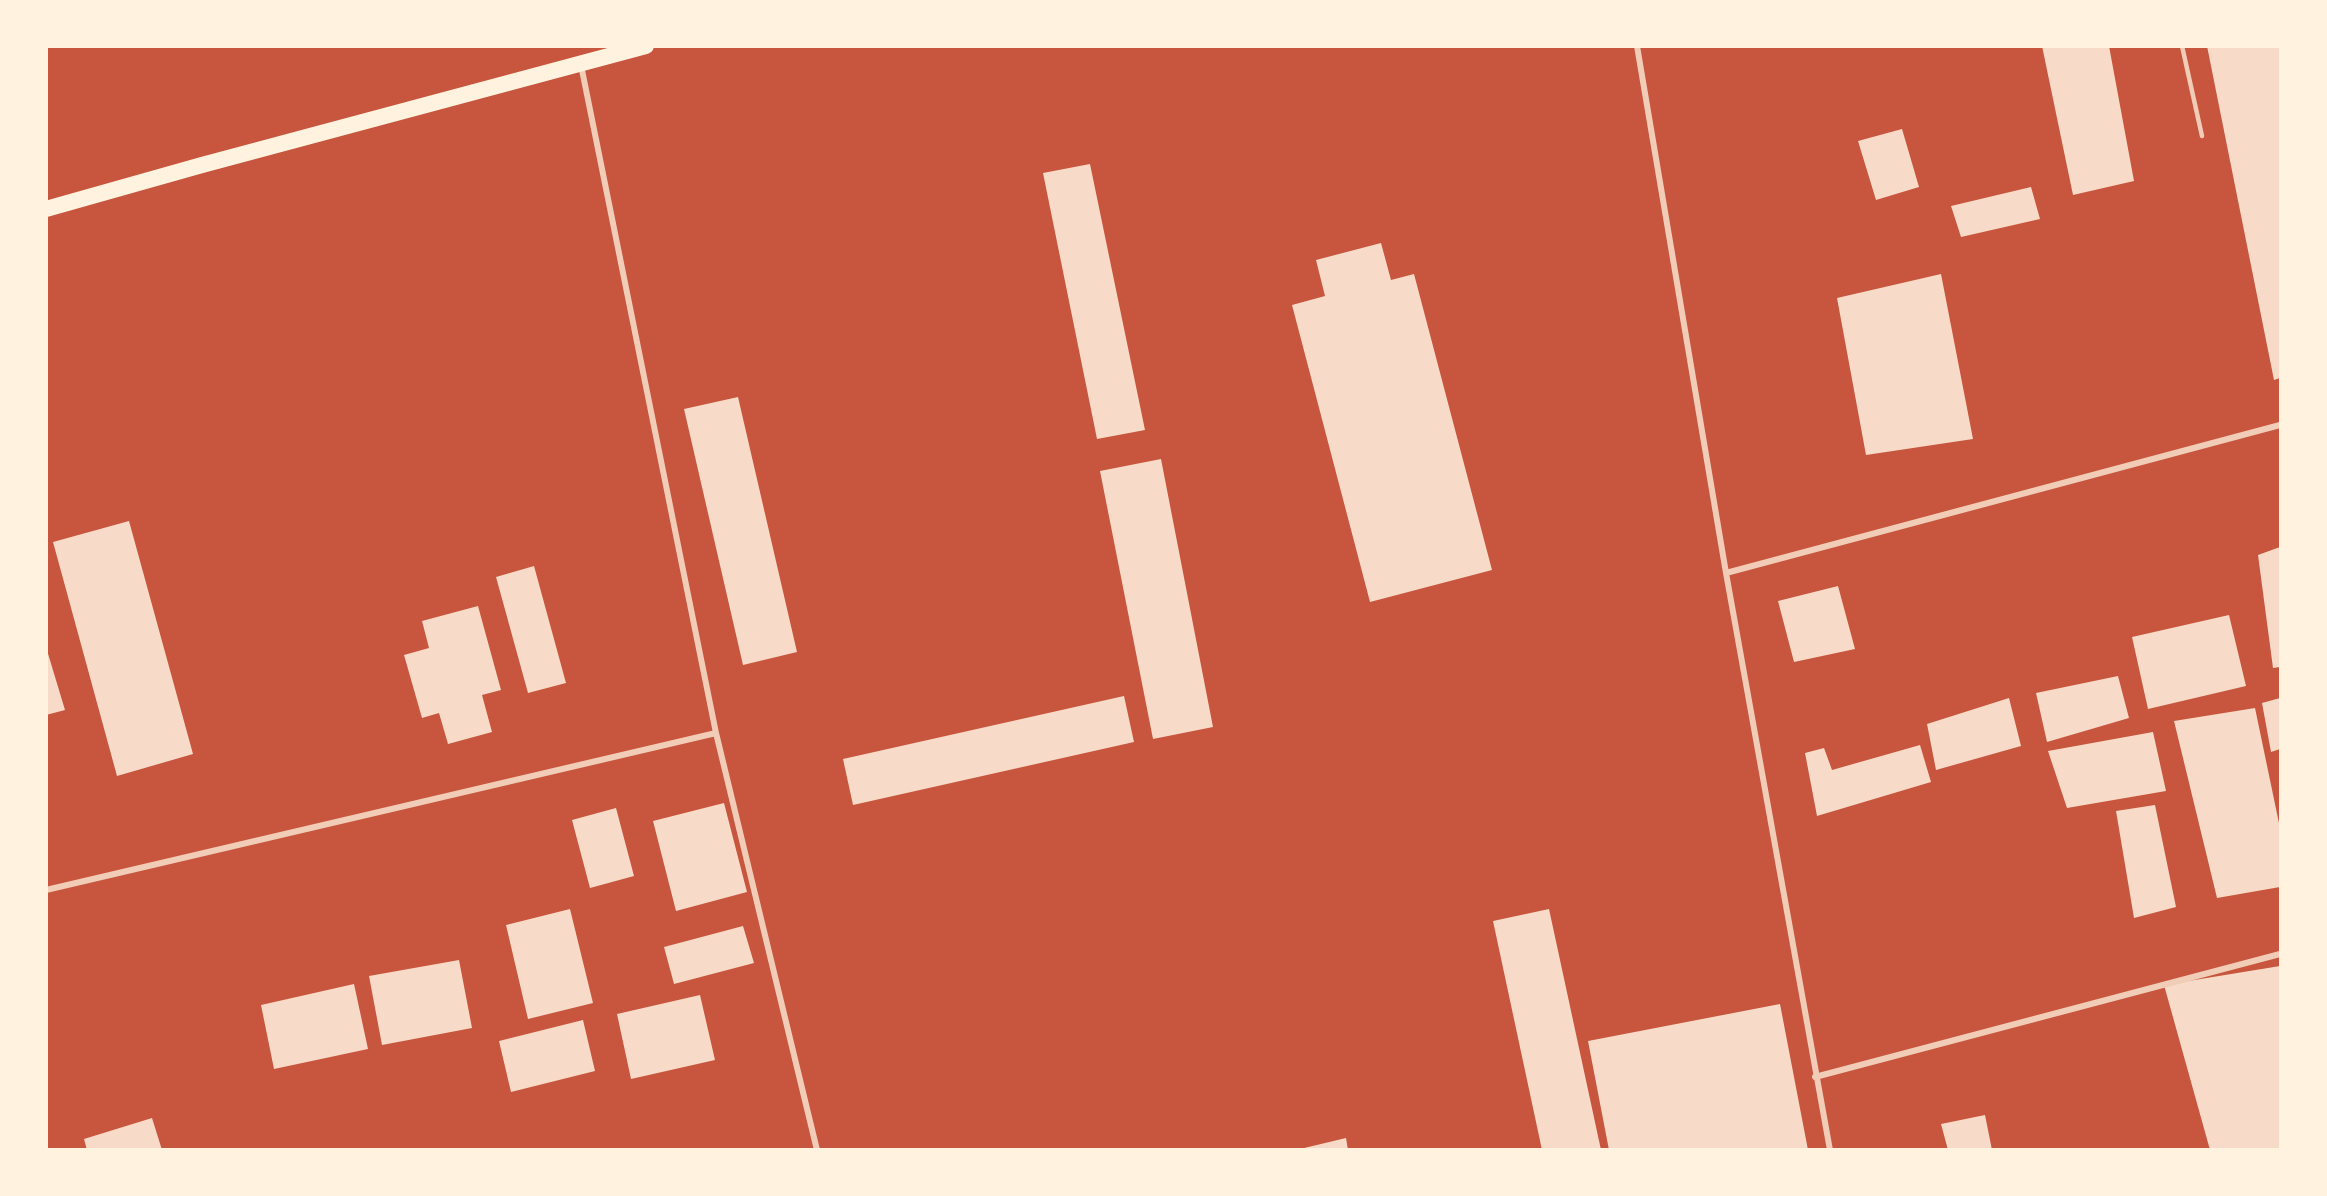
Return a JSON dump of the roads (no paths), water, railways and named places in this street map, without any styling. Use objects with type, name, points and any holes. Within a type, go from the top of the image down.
[{"type":"highway","points":[[46,209],[646,46]]},
{"type":"street","points":[[1637,46],[1726,573],[1815,1077],[1830,1149]]},
{"type":"street","points":[[581,65],[716,733],[817,1149]]},
{"type":"street","points":[[1726,573],[2280,425]]},
{"type":"street","points":[[46,890],[716,733]]},
{"type":"street","points":[[1815,1077],[2280,954]]},
{"type":"lane","points":[[2182,46],[2202,136]]}]
